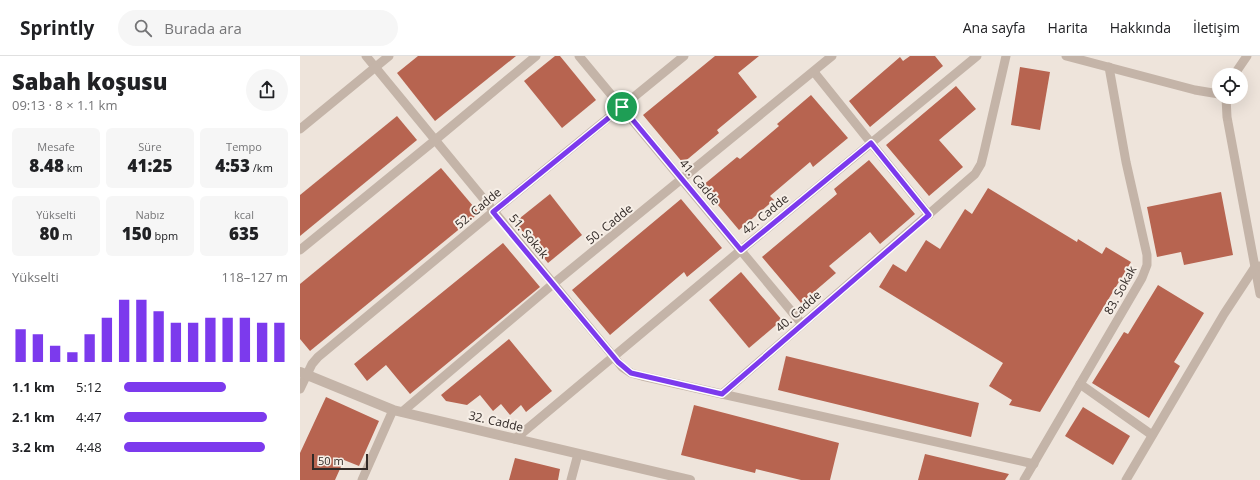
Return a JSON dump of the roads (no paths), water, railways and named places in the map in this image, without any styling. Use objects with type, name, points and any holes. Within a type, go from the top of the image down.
[{"type":"street","name":"51. Sokak","points":[[366,56],[374,68],[613,357]]},
{"type":"street","points":[[300,129],[389,56]]},
{"type":"street","points":[[300,250],[536,56]]},
{"type":"street","name":"41. Cadde","points":[[579,56],[683,179],[802,324]]},
{"type":"street","name":"52. Cadde","points":[[300,389],[303,373],[318,357],[684,56]]},
{"type":"street","name":"50. Cadde","points":[[362,480],[398,411],[832,56]]},
{"type":"street","name":"42. Cadde","points":[[515,440],[741,250],[977,56]]},
{"type":"street","name":"40. Cadde","points":[[722,394],[965,184],[978,169],[1006,56]]},
{"type":"street","points":[[1066,56],[1195,90],[1212,93]]},
{"type":"street","points":[[1239,68],[1247,56]]},
{"type":"street","name":"83. Sokak","points":[[1024,480],[1142,278],[1147,265],[1147,255],[1126,162],[1109,67]]},
{"type":"street","points":[[814,72],[929,215]]},
{"type":"street","points":[[1226,104],[1227,117],[1258,266],[1260,294]]},
{"type":"street","points":[[1126,480],[1224,314],[1258,266]]},
{"type":"street","points":[[613,357],[622,367],[631,373],[1034,464]]},
{"type":"street","name":"32. Cadde","points":[[303,373],[398,411],[515,440],[690,480]]},
{"type":"street","points":[[1080,384],[1152,435]]},
{"type":"street","points":[[571,480],[578,454]]}]
